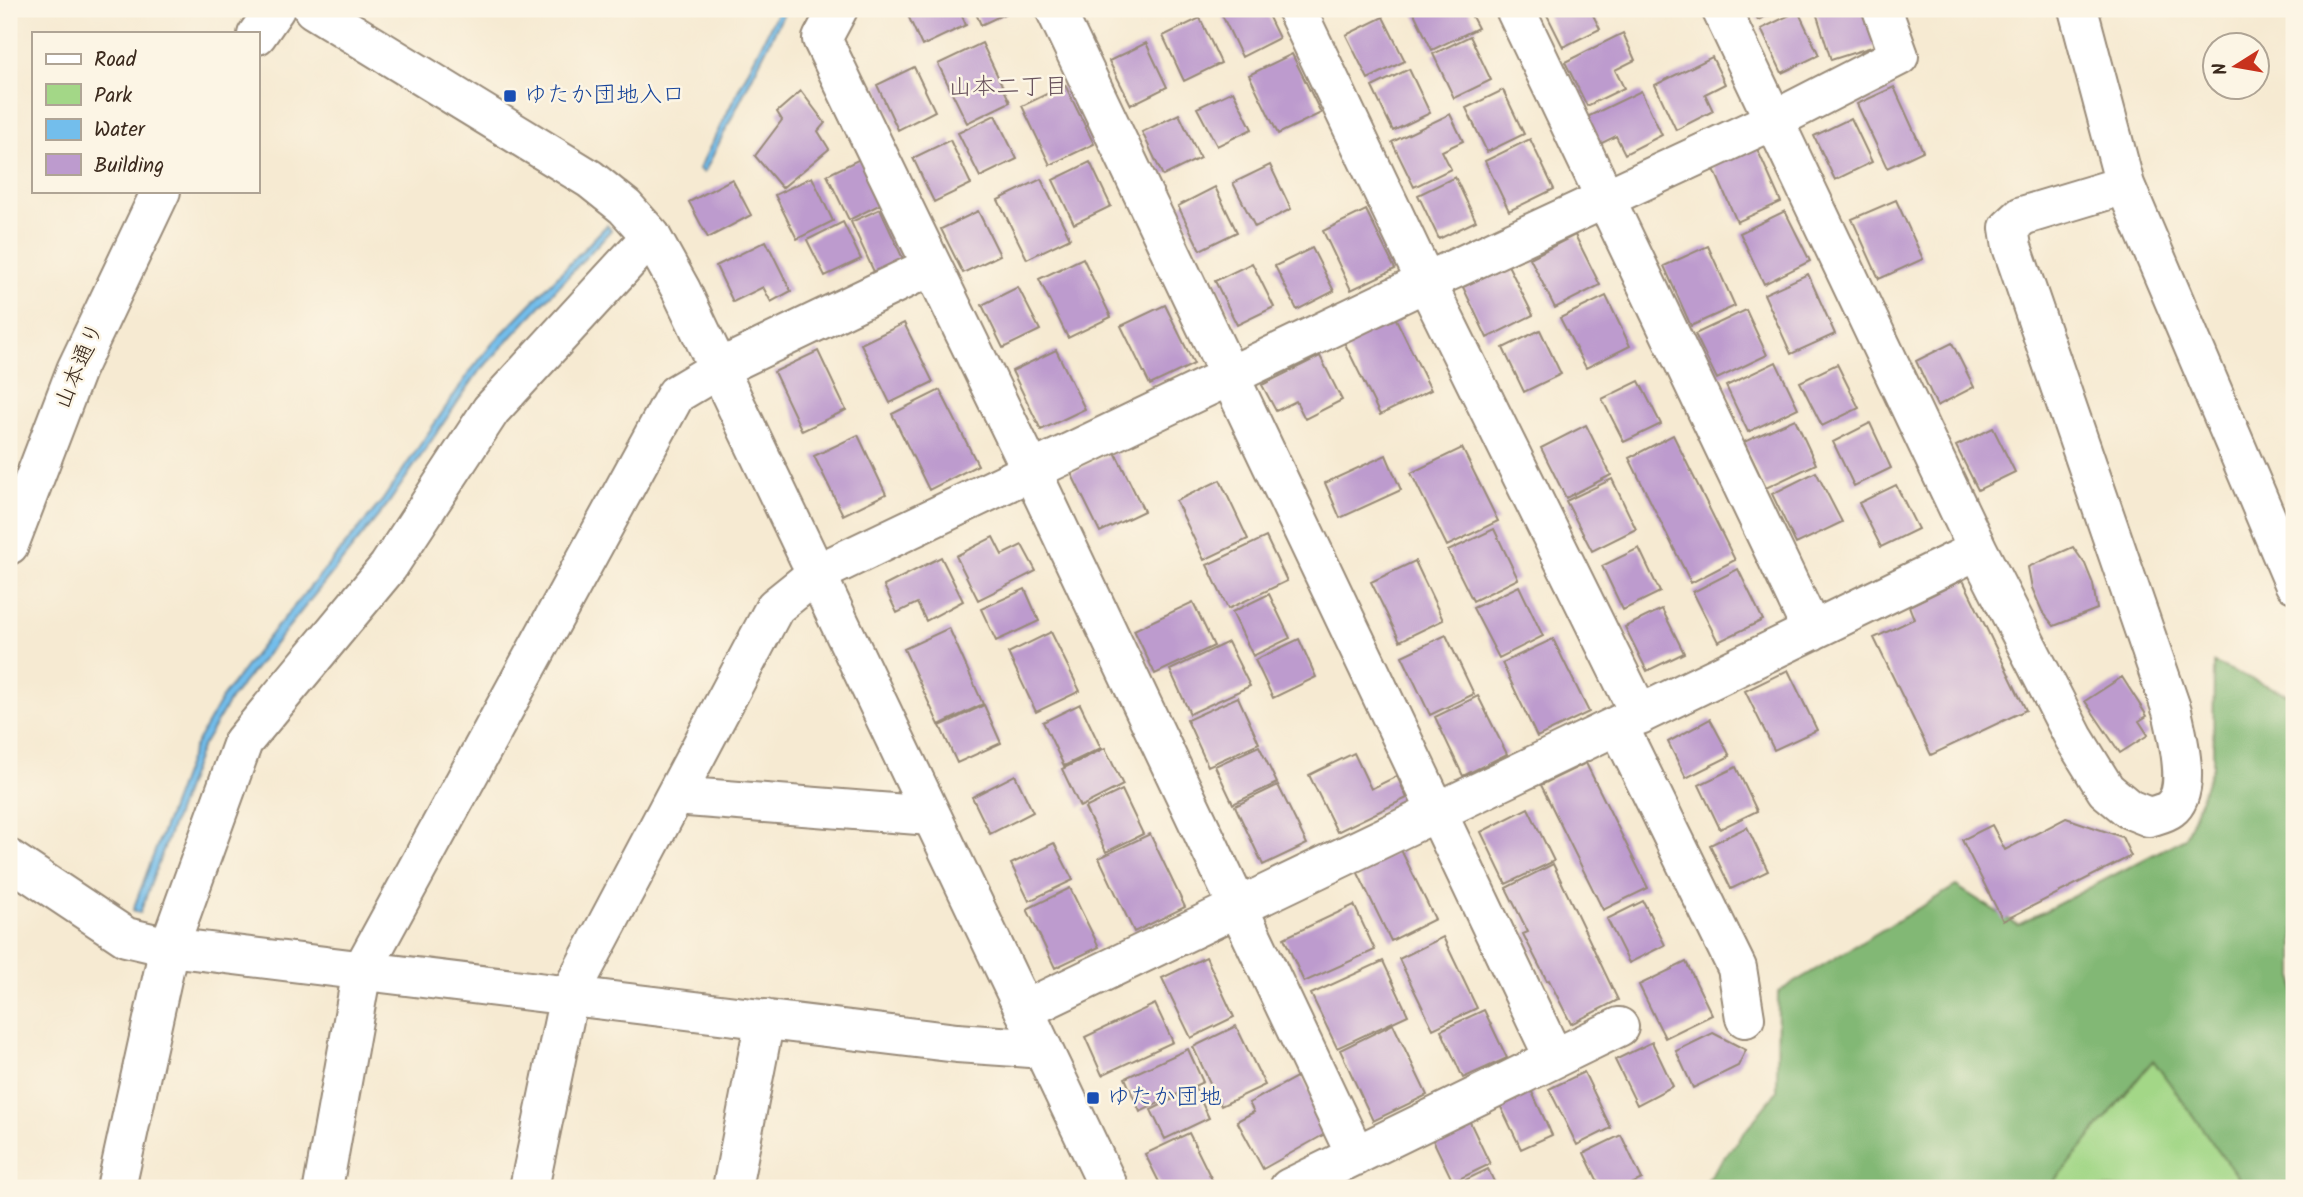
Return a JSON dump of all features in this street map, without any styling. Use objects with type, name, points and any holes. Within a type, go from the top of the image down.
[{"type":"street","points":[[259,32],[275,9]]},
{"type":"street","points":[[313,9],[590,179],[625,207],[651,236],[681,290],[1109,1188]]},
{"type":"street","points":[[838,9],[822,39],[1032,472],[1356,1156]]},
{"type":"street","points":[[1055,9],[1554,1058]]},
{"type":"street","points":[[1296,9],[1629,720],[1737,968],[1745,1018]]},
{"type":"street","points":[[1515,9],[1812,631]]},
{"type":"street","points":[[1721,9],[1978,550],[2074,738],[2106,790],[2129,809],[2149,817],[2171,808],[2179,797],[2183,762],[2172,710],[2012,247],[2009,228],[2022,216],[2125,186]]},
{"type":"street","points":[[529,1188],[569,996],[775,607],[816,573],[1426,282],[1774,120],[1899,56],[1882,9]]},
{"type":"street","points":[[2078,9],[2125,186],[2294,583]]},
{"type":"street","name":"山本通り","points":[[9,545],[76,370],[161,192]]},
{"type":"street","points":[[116,1188],[169,947],[243,742],[388,567],[491,410],[651,236]]},
{"type":"street","points":[[323,1188],[362,970],[676,394],[718,369],[932,266]]},
{"type":"street","points":[[1024,1010],[1978,550]]},
{"type":"street","points":[[674,796],[931,816]]},
{"type":"street","points":[[9,859],[126,937],[169,947],[957,1043],[1043,1049]]},
{"type":"street","points":[[732,1188],[765,1019]]},
{"type":"street","points":[[1289,1188],[1619,1027]]},
{"type":"green space","points":[[2214,663],[2294,697],[2294,1188],[2245,1188],[2153,1060],[2049,1188],[1700,1188],[1777,1091],[1778,992],[1956,886],[2018,925],[2185,838],[2213,766]]},
{"type":"green space","points":[[2153,1060],[2245,1188],[2049,1188]]},
{"type":"water","points":[[779,9],[786,9],[704,173],[699,169]]},
{"type":"water","points":[[607,225],[611,230],[477,374],[388,504],[231,698],[200,750],[140,913],[133,910],[194,747],[223,696],[270,635],[382,501],[469,373],[493,343]]},
{"type":"building","points":[[905,9],[959,9],[966,25],[922,46]]},
{"type":"building","points":[[974,9],[1015,9],[981,25]]},
{"type":"building","points":[[1229,9],[1265,9],[1279,38],[1242,57],[1221,13]]},
{"type":"building","points":[[1412,9],[1468,9],[1478,28],[1432,50]]},
{"type":"building","points":[[1544,9],[1590,9],[1600,29],[1563,47]]},
{"type":"building","points":[[1753,9],[1782,9],[1758,20]]},
{"type":"building","points":[[1815,9],[1866,9],[1878,45],[1831,60]]},
{"type":"building","points":[[1798,11],[1819,55],[1782,73],[1761,29]]},
{"type":"building","points":[[1383,17],[1405,61],[1368,79],[1346,35]]},
{"type":"building","points":[[1200,18],[1221,63],[1184,81],[1163,36]]},
{"type":"building","points":[[1623,33],[1635,60],[1615,70],[1624,88],[1587,106],[1565,62]]},
{"type":"building","points":[[1470,36],[1491,80],[1454,98],[1433,54]]},
{"type":"building","points":[[982,43],[1010,102],[967,123],[938,64]]},
{"type":"building","points":[[1146,43],[1167,87],[1131,105],[1109,61]]},
{"type":"building","points":[[1292,54],[1321,113],[1278,134],[1249,75]]},
{"type":"building","points":[[1712,57],[1725,84],[1705,94],[1713,111],[1676,130],[1655,85]]},
{"type":"building","points":[[914,67],[935,111],[898,130],[877,85]]},
{"type":"building","points":[[1409,69],[1430,113],[1393,131],[1372,87]]},
{"type":"building","points":[[1065,85],[1094,144],[1050,165],[1022,106]]},
{"type":"building","points":[[1894,87],[1923,151],[1887,168],[1857,104]]},
{"type":"building","points":[[1503,90],[1524,134],[1487,152],[1466,108]]},
{"type":"building","points":[[801,91],[825,123],[818,131],[829,149],[782,188],[755,156],[782,120],[777,112]]},
{"type":"building","points":[[1233,91],[1252,129],[1217,146],[1197,108]]},
{"type":"building","points":[[1641,91],[1662,135],[1625,154],[1616,136],[1596,146],[1583,119]]},
{"type":"building","points":[[1179,114],[1200,158],[1163,176],[1142,132]]},
{"type":"building","points":[[1450,114],[1463,141],[1442,151],[1451,169],[1414,187],[1392,142]]},
{"type":"building","points":[[995,115],[1017,159],[980,177],[958,133]]},
{"type":"building","points":[[1851,118],[1872,162],[1835,180],[1814,136]]},
{"type":"building","points":[[1530,139],[1554,189],[1509,211],[1485,161]]},
{"type":"building","points":[[950,140],[971,184],[934,202],[913,158]]},
{"type":"building","points":[[1754,142],[1781,202],[1737,222],[1711,162]]},
{"type":"building","points":[[864,157],[885,202],[849,220],[827,175]]},
{"type":"building","points":[[1090,162],[1111,206],[1074,224],[1053,180]]},
{"type":"building","points":[[1270,165],[1291,209],[1255,227],[1233,183]]},
{"type":"building","points":[[812,177],[833,221],[797,239],[775,195]]},
{"type":"building","points":[[1455,177],[1476,221],[1439,239],[1418,195]]},
{"type":"building","points":[[732,179],[751,215],[708,238],[689,202]]},
{"type":"building","points":[[1041,179],[1070,238],[1027,259],[998,200]]},
{"type":"building","points":[[1215,187],[1237,232],[1200,250],[1178,206]]},
{"type":"building","points":[[1896,200],[1923,259],[1879,279],[1852,219]]},
{"type":"building","points":[[880,209],[904,261],[875,274],[851,222]]},
{"type":"building","points":[[1366,210],[1395,269],[1351,290],[1323,231]]},
{"type":"building","points":[[978,211],[1000,255],[963,273],[941,229]]},
{"type":"building","points":[[1785,211],[1810,261],[1764,284],[1740,233]]},
{"type":"building","points":[[843,222],[861,259],[825,276],[807,240]]},
{"type":"building","points":[[1575,235],[1600,285],[1555,308],[1530,258]]},
{"type":"building","points":[[766,241],[791,291],[771,302],[763,287],[733,302],[716,266]]},
{"type":"building","points":[[1708,246],[1735,306],[1691,326],[1664,266]]},
{"type":"building","points":[[1312,248],[1334,291],[1297,310],[1275,266]]},
{"type":"building","points":[[1083,258],[1111,317],[1068,338],[1039,279]]},
{"type":"building","points":[[1252,263],[1274,307],[1237,325],[1215,281]]},
{"type":"building","points":[[1508,265],[1533,315],[1487,338],[1463,287]]},
{"type":"building","points":[[1808,274],[1835,334],[1791,354],[1764,294]]},
{"type":"building","points":[[1018,287],[1040,330],[1003,348],[982,305]]},
{"type":"building","points":[[1606,296],[1630,346],[1586,368],[1560,318]]},
{"type":"building","points":[[1165,305],[1194,364],[1150,385],[1121,326]]},
{"type":"building","points":[[1746,310],[1767,355],[1717,379],[1695,334]]},
{"type":"building","points":[[1395,317],[1431,390],[1380,415],[1344,342]]},
{"type":"building","points":[[904,323],[933,382],[890,403],[861,344]]},
{"type":"building","points":[[1540,330],[1561,374],[1524,392],[1503,348]]},
{"type":"building","points":[[1952,343],[1974,387],[1937,406],[1916,361]]},
{"type":"building","points":[[1056,350],[1085,409],[1041,430],[1012,371]]},
{"type":"building","points":[[818,351],[846,410],[802,431],[774,372]]},
{"type":"building","points":[[1320,356],[1342,400],[1305,419],[1296,401],[1276,411],[1262,385]]},
{"type":"building","points":[[1776,362],[1798,408],[1748,432],[1726,386]]},
{"type":"building","points":[[1837,364],[1859,408],[1822,426],[1800,382]]},
{"type":"building","points":[[1639,381],[1661,424],[1624,442],[1602,399]]},
{"type":"building","points":[[940,390],[978,465],[929,490],[892,414]]},
{"type":"building","points":[[1795,419],[1816,464],[1766,488],[1744,442]]},
{"type":"building","points":[[1870,423],[1891,468],[1854,486],[1833,442]]},
{"type":"building","points":[[1586,425],[1611,475],[1566,498],[1541,448]]},
{"type":"building","points":[[1993,428],[2015,472],[1978,490],[1956,446]]},
{"type":"building","points":[[858,435],[886,494],[843,515],[814,456]]},
{"type":"building","points":[[1673,435],[1735,560],[1691,583],[1629,458]]},
{"type":"building","points":[[1462,448],[1498,521],[1447,546],[1411,473]]},
{"type":"building","points":[[1115,452],[1144,511],[1100,532],[1071,473]]},
{"type":"building","points":[[1386,455],[1401,490],[1340,518],[1325,483]]},
{"type":"building","points":[[1816,472],[1842,522],[1796,544],[1772,494]]},
{"type":"building","points":[[1612,479],[1636,529],[1592,551],[1566,501]]},
{"type":"building","points":[[1220,480],[1248,539],[1204,560],[1176,501]]},
{"type":"building","points":[[1896,485],[1918,529],[1881,547],[1859,503]]},
{"type":"building","points":[[1494,529],[1518,579],[1473,601],[1448,551]]},
{"type":"building","points":[[993,537],[1002,555],[1022,545],[1036,571],[978,600],[956,556]]},
{"type":"building","points":[[1266,537],[1287,581],[1228,609],[1207,565]]},
{"type":"building","points":[[2073,547],[2085,564],[2093,584],[2097,609],[2054,626],[2042,611],[2032,588],[2028,567]]},
{"type":"building","points":[[1639,548],[1660,592],[1623,610],[1602,566]]},
{"type":"building","points":[[941,557],[963,601],[926,621],[917,603],[897,613],[884,586]]},
{"type":"building","points":[[1415,561],[1443,620],[1400,641],[1371,582]]},
{"type":"building","points":[[1738,569],[1763,620],[1718,642],[1693,592]]},
{"type":"building","points":[[1963,580],[2026,710],[1931,755],[1874,638],[1914,619],[1909,606]]},
{"type":"building","points":[[1519,586],[1543,636],[1499,658],[1473,608]]},
{"type":"building","points":[[1025,589],[1039,621],[996,641],[981,609]]},
{"type":"building","points":[[1269,594],[1290,638],[1253,656],[1232,612]]},
{"type":"building","points":[[1193,602],[1214,646],[1155,674],[1134,630]]},
{"type":"building","points":[[1662,609],[1684,653],[1647,671],[1625,627]]},
{"type":"building","points":[[949,628],[983,704],[939,725],[904,649]]},
{"type":"building","points":[[1051,632],[1080,691],[1036,712],[1008,653]]},
{"type":"building","points":[[1446,635],[1474,694],[1430,715],[1402,656]]},
{"type":"building","points":[[1299,639],[1316,677],[1273,698],[1255,660]]},
{"type":"building","points":[[1553,639],[1589,712],[1537,737],[1502,663]]},
{"type":"building","points":[[1228,642],[1250,686],[1190,714],[1170,670]]},
{"type":"building","points":[[1788,670],[1817,730],[1774,750],[1745,691]]},
{"type":"building","points":[[2122,677],[2147,716],[2139,721],[2148,735],[2120,753],[2085,701]]},
{"type":"building","points":[[1478,696],[1507,754],[1463,776],[1435,717]]},
{"type":"building","points":[[1238,697],[1259,743],[1208,766],[1187,720]]},
{"type":"building","points":[[1080,704],[1101,748],[1064,766],[1043,722]]},
{"type":"building","points":[[984,705],[1001,743],[957,763],[940,726]]},
{"type":"building","points":[[1710,719],[1730,756],[1686,778],[1668,742]]},
{"type":"building","points":[[1259,746],[1277,783],[1233,804],[1215,766]]},
{"type":"building","points":[[1105,748],[1123,785],[1080,807],[1062,769]]},
{"type":"building","points":[[1354,753],[1371,789],[1397,776],[1407,798],[1337,832],[1309,775]]},
{"type":"building","points":[[1586,763],[1648,888],[1603,910],[1541,785]]},
{"type":"building","points":[[1736,767],[1757,811],[1720,829],[1699,785]]},
{"type":"building","points":[[1015,775],[1033,812],[990,834],[972,797]]},
{"type":"building","points":[[1278,785],[1307,844],[1263,865],[1235,806]]},
{"type":"building","points":[[1122,790],[1143,834],[1106,852],[1085,808]]},
{"type":"building","points":[[1528,808],[1554,861],[1506,884],[1481,832]]},
{"type":"building","points":[[2066,818],[2122,837],[2131,856],[2003,921],[1962,840],[1992,825],[2005,850]]},
{"type":"building","points":[[1747,827],[1768,871],[1731,889],[1710,845]]},
{"type":"building","points":[[1150,834],[1185,907],[1134,932],[1099,858]]},
{"type":"building","points":[[1054,843],[1073,880],[1029,901],[1011,864]]},
{"type":"building","points":[[1401,850],[1435,919],[1391,941],[1357,871]]},
{"type":"building","points":[[1553,864],[1618,1000],[1571,1024],[1523,934],[1528,932],[1506,888]]},
{"type":"building","points":[[1070,888],[1099,947],[1055,968],[1027,909]]},
{"type":"building","points":[[1643,901],[1665,945],[1629,963],[1607,919]]},
{"type":"building","points":[[1354,905],[1375,950],[1304,982],[1284,938]]},
{"type":"building","points":[[1443,937],[1477,1008],[1433,1029],[1399,959]]},
{"type":"building","points":[[1206,957],[1234,1017],[1191,1038],[1162,978]]},
{"type":"building","points":[[1383,961],[1408,1015],[1337,1048],[1311,994]]},
{"type":"building","points":[[1686,962],[1712,1015],[1665,1038],[1639,985]]},
{"type":"building","points":[[1155,1004],[1173,1042],[1102,1075],[1085,1037]]},
{"type":"building","points":[[1484,1010],[1507,1058],[1463,1078],[1441,1030]]},
{"type":"building","points":[[1393,1024],[1427,1095],[1373,1121],[1340,1050]]},
{"type":"building","points":[[1236,1026],[1265,1085],[1221,1106],[1193,1047]]},
{"type":"building","points":[[1713,1033],[1746,1050],[1738,1066],[1693,1088],[1676,1051]]},
{"type":"building","points":[[1652,1042],[1673,1086],[1637,1105],[1615,1060]]},
{"type":"building","points":[[1188,1049],[1203,1082],[1140,1112],[1125,1078]]},
{"type":"building","points":[[1584,1072],[1611,1128],[1577,1145],[1549,1089]]},
{"type":"building","points":[[1300,1075],[1332,1130],[1263,1169],[1237,1121],[1254,1112],[1249,1103]]},
{"type":"building","points":[[1195,1088],[1209,1118],[1165,1139],[1151,1110]]},
{"type":"building","points":[[1531,1090],[1552,1135],[1521,1149],[1500,1105]]},
{"type":"building","points":[[1469,1120],[1490,1164],[1453,1182],[1432,1138]]},
{"type":"building","points":[[1189,1133],[1216,1188],[1162,1188],[1145,1154]]},
{"type":"building","points":[[1621,1135],[1642,1179],[1623,1188],[1601,1188],[1584,1153]]},
{"type":"building","points":[[1488,1169],[1497,1188],[1449,1188]]},
{"type":"place","name":"ゆたか団地入口","points":[[510,96]]},
{"type":"place","name":"ゆたか団地","points":[[1093,1098]]},
{"type":"district","name":"山本二丁目","points":[[1008,87]]}]
